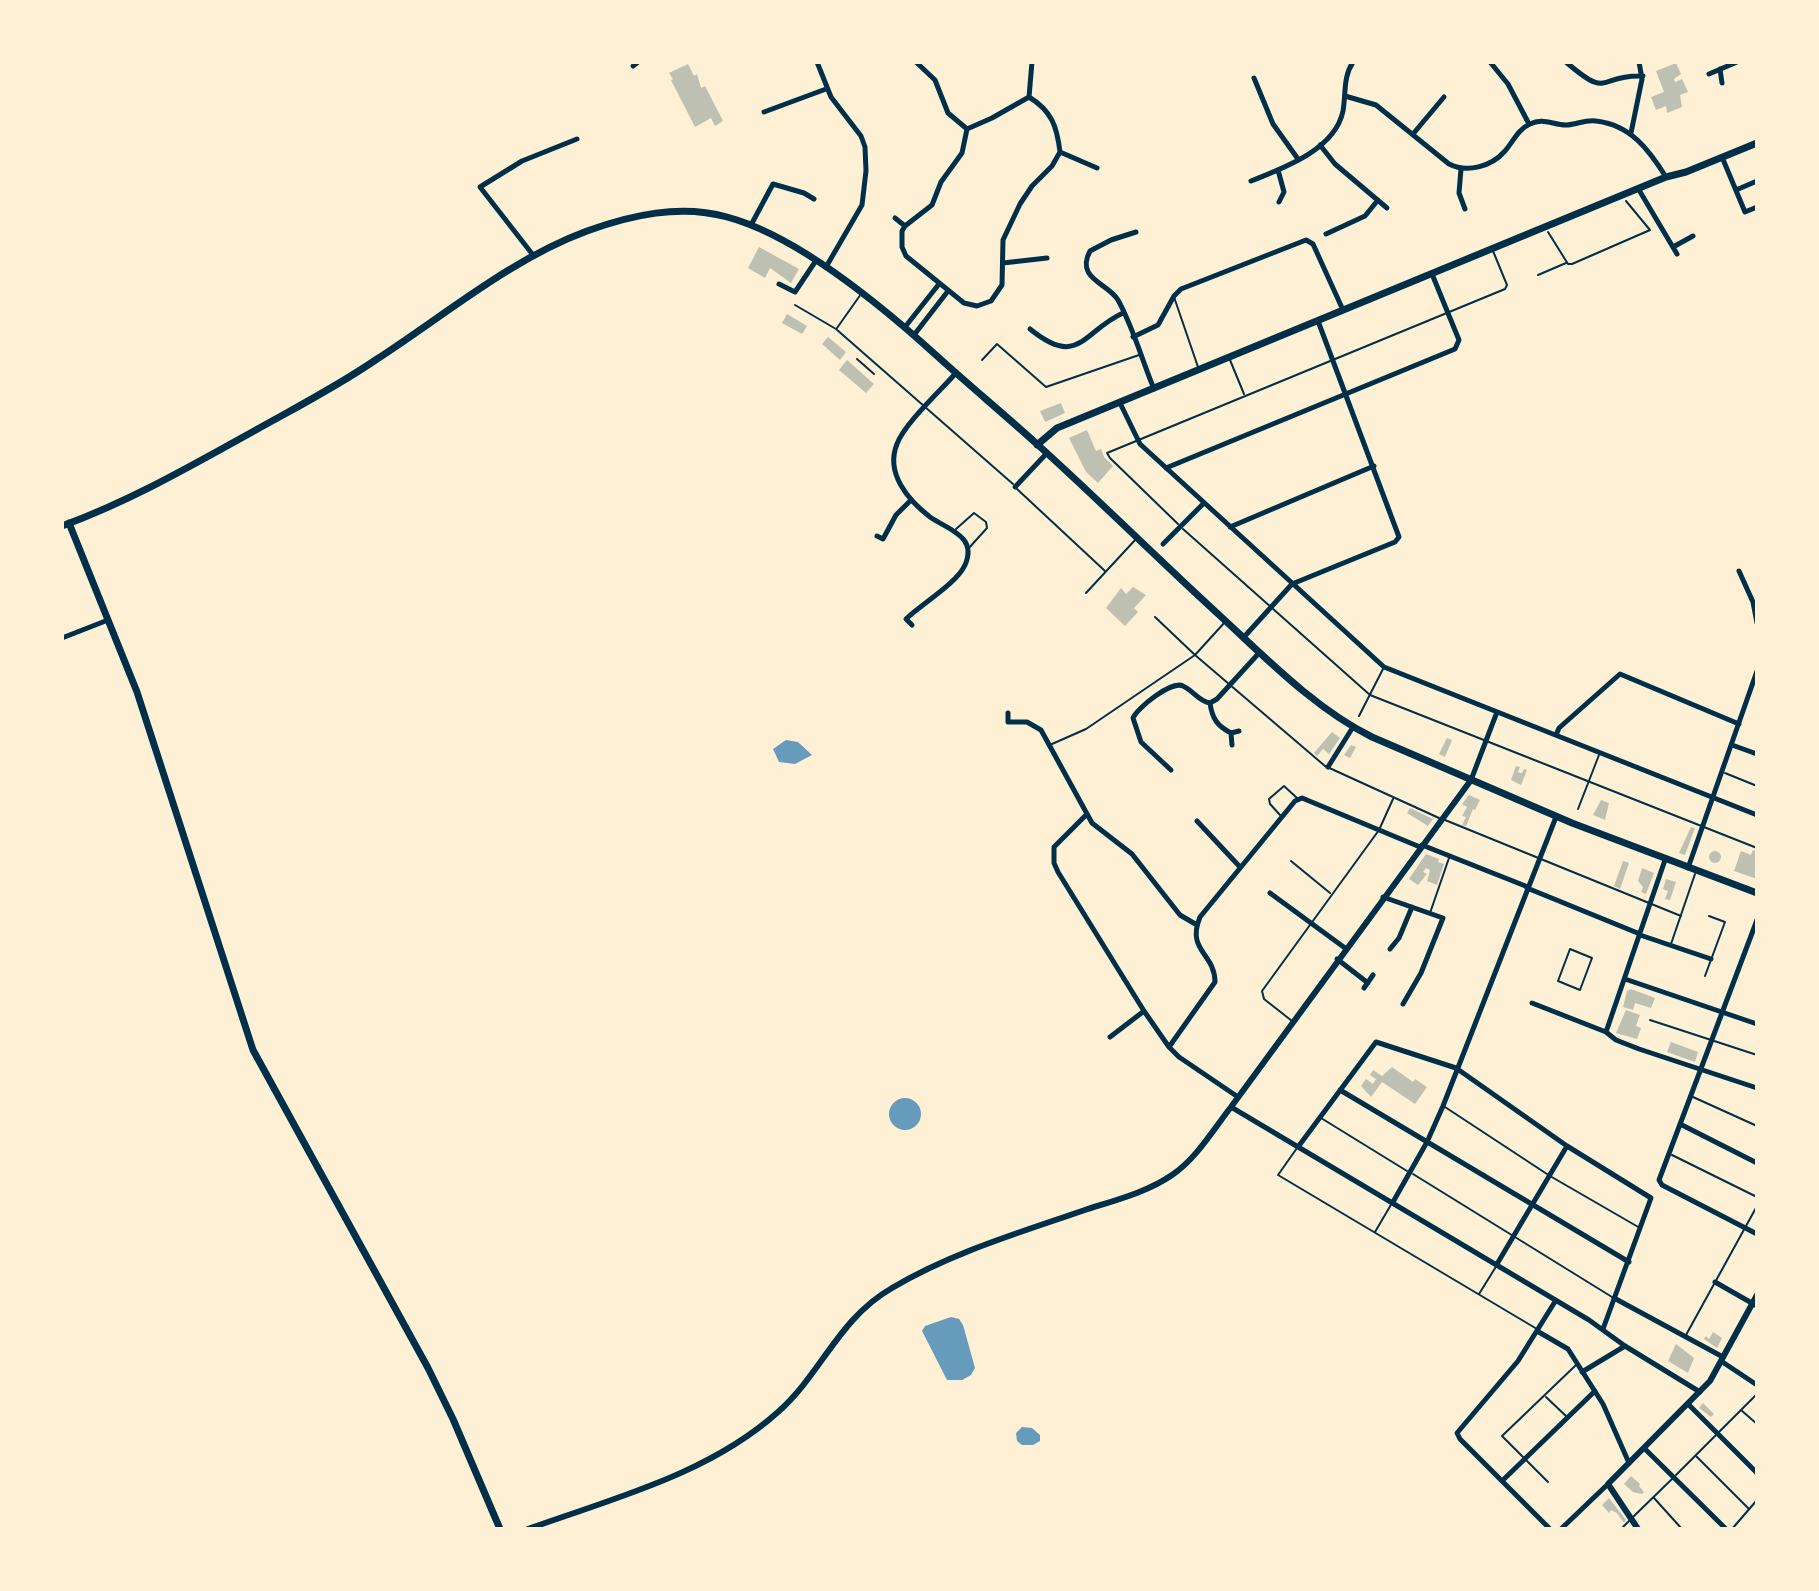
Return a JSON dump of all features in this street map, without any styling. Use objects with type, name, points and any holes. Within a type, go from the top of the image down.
[{"type":"main road","points":[[1037,445],[1057,428],[1666,177],[1757,143]]},
{"type":"main road","points":[[500,1529],[428,1368],[253,1050],[154,741],[108,620],[65,525],[135,496],[340,383],[534,256],[584,232],[652,214],[692,211],[724,216],[751,225],[862,292],[905,327],[1047,453],[1260,652],[1333,714],[1353,727],[1556,817],[1757,893]]},
{"type":"street","points":[[817,62],[826,89],[861,136],[865,147],[866,171],[862,205],[825,268]]},
{"type":"street","points":[[916,62],[935,80],[948,113],[967,129]]},
{"type":"street","points":[[1029,97],[1032,62]]},
{"type":"street","points":[[1251,181],[1278,170],[1320,145],[1338,125],[1347,72],[1353,62]]},
{"type":"street","points":[[1490,62],[1508,84],[1529,124]]},
{"type":"street","points":[[1566,62],[1588,81],[1599,84],[1627,75],[1643,76]]},
{"type":"street","points":[[1631,133],[1643,76],[1639,62]]},
{"type":"street","points":[[1709,74],[1737,62]]},
{"type":"street","points":[[1720,69],[1722,83]]},
{"type":"street","points":[[1254,78],[1273,124],[1298,159]]},
{"type":"street","points":[[1259,88],[1267,85]]},
{"type":"street","points":[[764,112],[826,89]]},
{"type":"street","points":[[1345,96],[1376,105],[1449,164],[1461,169],[1478,167],[1498,158],[1529,124],[1547,121],[1566,125],[1596,121],[1631,133],[1651,153],[1666,177]]},
{"type":"street","points":[[967,129],[1029,97]]},
{"type":"street","points":[[967,129],[962,153],[941,182],[932,205],[905,226],[901,238],[906,256],[948,291],[977,306],[991,301],[1002,285],[1003,240],[1020,204],[1060,152],[1055,123],[1049,112],[1029,97]]},
{"type":"street","points":[[1413,134],[1444,97]]},
{"type":"street","points":[[1429,102],[1435,107]]},
{"type":"street","points":[[534,256],[480,187],[522,161],[577,139]]},
{"type":"street","points":[[1320,145],[1335,164],[1387,208]]},
{"type":"street","points":[[1060,152],[1097,168]]},
{"type":"street","points":[[1722,157],[1745,212],[1757,207]]},
{"type":"street","points":[[1081,171],[1085,164]]},
{"type":"street","points":[[1461,169],[1459,188],[1465,209]]},
{"type":"street","points":[[1278,170],[1284,199]]},
{"type":"street","points":[[1736,190],[1757,181]]},
{"type":"street","points":[[751,225],[773,184],[814,199]]},
{"type":"street","points":[[1639,190],[1677,254]]},
{"type":"street","points":[[1461,198],[1468,195]]},
{"type":"street","points":[[1326,234],[1365,216],[1378,200]]},
{"type":"street","points":[[895,218],[905,226]]},
{"type":"street","points":[[1334,222],[1337,229]]},
{"type":"street","points":[[1088,253],[1111,240],[1136,232]]},
{"type":"street","points":[[1673,247],[1693,236]]},
{"type":"street","points":[[1133,337],[1158,325],[1174,296],[1189,285],[1302,241],[1310,241],[1343,311]]},
{"type":"street","points":[[1081,248],[1088,253],[1091,276],[1114,295],[1154,389]]},
{"type":"street","points":[[1003,263],[1047,258]]},
{"type":"street","points":[[1035,259],[1035,267]]},
{"type":"street","points":[[779,284],[795,292],[815,262]]},
{"type":"street","points":[[1166,468],[1455,349],[1459,343],[1432,274]]},
{"type":"street","points":[[905,327],[939,283]]},
{"type":"street","points":[[914,335],[948,291]]},
{"type":"street","points":[[1030,329],[1051,345],[1068,346],[1088,339],[1108,320],[1123,313]]},
{"type":"street","points":[[1244,637],[1292,584],[1397,540],[1398,533],[1374,466],[1318,321]]},
{"type":"street","points":[[1040,337],[1045,331]]},
{"type":"street","points":[[912,625],[906,619],[959,575],[967,560],[968,549],[956,530],[939,523],[912,500],[894,473],[894,452],[900,437],[956,373]]},
{"type":"street","points":[[1120,403],[1137,440],[1384,667],[1757,815]]},
{"type":"street","points":[[1015,487],[1047,453]]},
{"type":"street","points":[[1230,527],[1374,466]]},
{"type":"street","points":[[877,536],[883,539],[889,525],[912,500]]},
{"type":"street","points":[[1163,544],[1204,503]]},
{"type":"street","points":[[1739,571],[1753,602],[1757,623]]},
{"type":"street","points":[[62,638],[108,620]]},
{"type":"street","points":[[1210,703],[1260,652]]},
{"type":"street","points":[[1692,870],[1702,828],[1757,671]]},
{"type":"street","points":[[1556,735],[1559,728],[1620,674],[1739,724]]},
{"type":"street","points":[[1171,770],[1141,742],[1133,724],[1134,714],[1175,684],[1184,686],[1202,701],[1210,703]]},
{"type":"street","points":[[1210,703],[1215,722],[1231,733],[1239,731]]},
{"type":"street","points":[[528,1529],[682,1472],[718,1455],[770,1419],[788,1402],[842,1330],[879,1295],[952,1258],[1161,1182],[1190,1160],[1471,780],[1497,712]]},
{"type":"street","points":[[1008,713],[1008,722],[1027,722],[1037,726],[1087,814],[1104,835],[1136,858],[1180,915],[1197,925]]},
{"type":"street","points":[[1328,767],[1353,727]]},
{"type":"street","points":[[1231,733],[1232,745]]},
{"type":"street","points":[[1731,744],[1757,754]]},
{"type":"street","points":[[1169,1047],[1215,982],[1214,969],[1197,945],[1197,925],[1240,867],[1298,799],[1711,959]]},
{"type":"street","points":[[1087,814],[1058,840],[1054,847],[1054,863],[1169,1047],[1238,1097]]},
{"type":"street","points":[[1393,1202],[1411,1173],[1443,1106],[1556,817]]},
{"type":"street","points":[[1197,821],[1240,867]]},
{"type":"street","points":[[1606,1032],[1665,860]]},
{"type":"street","points":[[1270,893],[1345,948]]},
{"type":"street","points":[[1383,897],[1443,918],[1421,973],[1403,1004]]},
{"type":"street","points":[[1390,949],[1412,907]]},
{"type":"street","points":[[1757,920],[1660,1182],[1757,1234]]},
{"type":"street","points":[[1393,932],[1400,934]]},
{"type":"street","points":[[1337,959],[1366,986],[1373,975]]},
{"type":"street","points":[[1625,979],[1757,1024]]},
{"type":"street","points":[[1532,1003],[1606,1032],[1616,1040],[1639,1049],[1757,1088]]},
{"type":"street","points":[[1110,1037],[1144,1011]]},
{"type":"street","points":[[1298,1147],[1376,1042],[1456,1068],[1567,1146],[1651,1198],[1603,1329]]},
{"type":"street","points":[[1340,1090],[1629,1262]]},
{"type":"street","points":[[1231,1107],[1497,1264],[1700,1392]]},
{"type":"street","points":[[1680,1124],[1757,1163]]},
{"type":"street","points":[[1497,1264],[1567,1146]]},
{"type":"street","points":[[1715,1282],[1755,1304]]},
{"type":"street","points":[[1561,1529],[1700,1392],[1755,1304],[1757,1295]]},
{"type":"street","points":[[1614,1298],[1685,1336],[1757,1385]]},
{"type":"street","points":[[1550,1529],[1457,1433],[1503,1382],[1556,1300]]},
{"type":"street","points":[[1538,1330],[1566,1347],[1611,1419],[1629,1463]]},
{"type":"street","points":[[1582,1372],[1625,1346]]},
{"type":"street","points":[[1502,1481],[1595,1391]]},
{"type":"street","points":[[1688,1404],[1757,1473]]},
{"type":"street","points":[[1644,1448],[1726,1529]]},
{"type":"street","points":[[1608,1484],[1638,1529]]},
{"type":"lane","points":[[1492,250],[1506,287],[1448,314],[1109,451],[1108,455],[1181,527],[1370,695],[1757,848]]},
{"type":"lane","points":[[836,329],[862,292]]},
{"type":"lane","points":[[1174,296],[1199,370]]},
{"type":"lane","points":[[795,305],[836,329],[927,406],[1105,571]]},
{"type":"lane","points":[[982,360],[997,344],[1046,387],[1140,355]]},
{"type":"lane","points":[[1229,358],[1244,396]]},
{"type":"lane","points":[[857,359],[874,374]]},
{"type":"lane","points":[[956,530],[974,513],[986,522],[987,528],[968,549]]},
{"type":"lane","points":[[1086,593],[1136,538]]},
{"type":"lane","points":[[1155,617],[1195,655],[1328,767],[1441,819],[1681,916]]},
{"type":"lane","points":[[1050,745],[1086,729],[1195,655],[1226,621]]},
{"type":"lane","points":[[1359,716],[1384,667]]},
{"type":"lane","points":[[1578,809],[1600,753]]},
{"type":"lane","points":[[1721,772],[1757,786]]},
{"type":"lane","points":[[1281,816],[1269,799],[1284,786],[1298,799]]},
{"type":"lane","points":[[1293,1022],[1264,999],[1262,991],[1379,830],[1394,797]]},
{"type":"lane","points":[[1430,914],[1449,856]]},
{"type":"lane","points":[[1291,861],[1332,894]]},
{"type":"lane","points":[[1670,945],[1692,870]]},
{"type":"lane","points":[[1705,976],[1725,922],[1709,916]]},
{"type":"lane","points":[[1650,1020],[1757,1055]]},
{"type":"lane","points":[[1690,1096],[1757,1126]]},
{"type":"lane","points":[[1443,1106],[1550,1176],[1641,1228]]},
{"type":"lane","points":[[1320,1117],[1614,1298]]},
{"type":"lane","points":[[1298,1147],[1278,1175],[1538,1330]]},
{"type":"lane","points":[[1669,1153],[1757,1197]]},
{"type":"lane","points":[[1375,1232],[1393,1202]]},
{"type":"lane","points":[[1685,1336],[1757,1206]]},
{"type":"lane","points":[[1479,1294],[1497,1264]]},
{"type":"lane","points":[[1548,1482],[1502,1436],[1577,1364]]},
{"type":"lane","points":[[1621,1529],[1757,1394]]},
{"type":"lane","points":[[1545,1396],[1567,1418]]},
{"type":"lane","points":[[1741,1410],[1757,1424]]},
{"type":"lane","points":[[1696,1456],[1749,1509]]},
{"type":"lane","points":[[1654,1498],[1682,1529]]},
{"type":"lane","points":[[1732,1529],[1757,1500]]},
{"type":"path","points":[[1538,275],[1566,263],[1572,264],[1650,230],[1623,196]]},
{"type":"path","points":[[1545,227],[1566,263]]},
{"type":"path","points":[[1570,949],[1592,958],[1580,990],[1558,981],[1570,949]]},
{"type":"water","points":[[786,740],[798,742],[812,755],[795,764],[779,762],[773,749]]},
{"type":"water","points":[[905,1098],[916,1103],[921,1114],[916,1125],[905,1130],[894,1125],[889,1114],[894,1103]]},
{"type":"water","points":[[951,1317],[959,1319],[963,1325],[975,1368],[971,1375],[962,1380],[947,1380],[922,1331],[925,1326]]},
{"type":"water","points":[[1022,1427],[1032,1428],[1040,1435],[1040,1441],[1022,1445],[1017,1441],[1016,1433]]},
{"type":"building","points":[[1676,63],[1681,74],[1674,79],[1675,82],[1682,79],[1688,92],[1680,95],[1682,107],[1667,113],[1666,106],[1656,110],[1651,97],[1664,92],[1656,71]]},
{"type":"building","points":[[688,64],[694,76],[697,74],[701,88],[705,86],[723,121],[715,126],[711,118],[695,127],[671,80],[669,73]]},
{"type":"building","points":[[759,247],[799,269],[791,283],[770,268],[765,278],[748,268]]},
{"type":"building","points":[[787,314],[807,326],[802,334],[782,323]]},
{"type":"building","points":[[828,337],[846,352],[840,360],[822,344]]},
{"type":"building","points":[[847,360],[874,384],[866,393],[839,370]]},
{"type":"building","points":[[1061,403],[1065,413],[1045,422],[1040,411]]},
{"type":"building","points":[[1087,430],[1096,451],[1101,449],[1113,466],[1098,483],[1086,472],[1069,438]]},
{"type":"building","points":[[1133,587],[1146,595],[1134,608],[1138,612],[1125,626],[1106,608],[1121,588],[1126,594]]},
{"type":"building","points":[[1332,732],[1340,738],[1329,754],[1323,749],[1317,756],[1314,753]]},
{"type":"building","points":[[1447,738],[1452,740],[1445,757],[1439,754]]},
{"type":"building","points":[[1351,745],[1356,747],[1350,758],[1344,755]]},
{"type":"building","points":[[1516,766],[1520,767],[1520,773],[1527,770],[1521,785],[1511,780]]},
{"type":"building","points":[[1469,795],[1480,800],[1466,826],[1462,825],[1466,817],[1462,816],[1467,807],[1462,804]]},
{"type":"building","points":[[1601,800],[1609,803],[1605,820],[1593,815]]},
{"type":"building","points":[[1410,808],[1433,819],[1428,826],[1407,813]]},
{"type":"building","points":[[1691,827],[1695,828],[1685,855],[1679,853]]},
{"type":"building","points":[[1753,850],[1757,851],[1757,879],[1734,871],[1741,851],[1751,855]]},
{"type":"building","points":[[1710,852],[1720,852],[1720,862],[1710,862]]},
{"type":"building","points":[[1426,854],[1444,864],[1437,885],[1427,881],[1430,870],[1426,868],[1423,872],[1427,874],[1418,885],[1409,879]]},
{"type":"building","points":[[1623,861],[1629,863],[1620,889],[1614,886]]},
{"type":"building","points":[[1642,868],[1654,873],[1646,894],[1641,892],[1643,887],[1638,881]]},
{"type":"building","points":[[1666,879],[1676,882],[1670,900],[1665,899],[1668,891],[1663,889]]},
{"type":"building","points":[[1631,989],[1655,998],[1651,1008],[1635,1003],[1633,1010],[1623,1007],[1627,991]]},
{"type":"building","points":[[1626,1010],[1640,1015],[1636,1026],[1641,1028],[1637,1039],[1616,1033]]},
{"type":"building","points":[[1671,1042],[1698,1052],[1695,1062],[1667,1052]]},
{"type":"building","points":[[1392,1067],[1413,1082],[1415,1079],[1427,1087],[1415,1104],[1382,1082],[1371,1097],[1361,1086],[1366,1079],[1373,1084],[1376,1079],[1370,1075],[1373,1070],[1382,1076]]},
{"type":"building","points":[[1713,1332],[1722,1338],[1717,1348],[1704,1339],[1706,1336],[1709,1339]]},
{"type":"building","points":[[1676,1344],[1694,1358],[1688,1373],[1668,1361]]},
{"type":"building","points":[[1703,1403],[1714,1414],[1711,1417],[1699,1408]]},
{"type":"building","points":[[1631,1476],[1640,1484],[1642,1494],[1633,1492],[1624,1484]]},
{"type":"building","points":[[1609,1498],[1626,1520],[1624,1523],[1617,1513],[1611,1510],[1609,1513],[1602,1505]]}]
